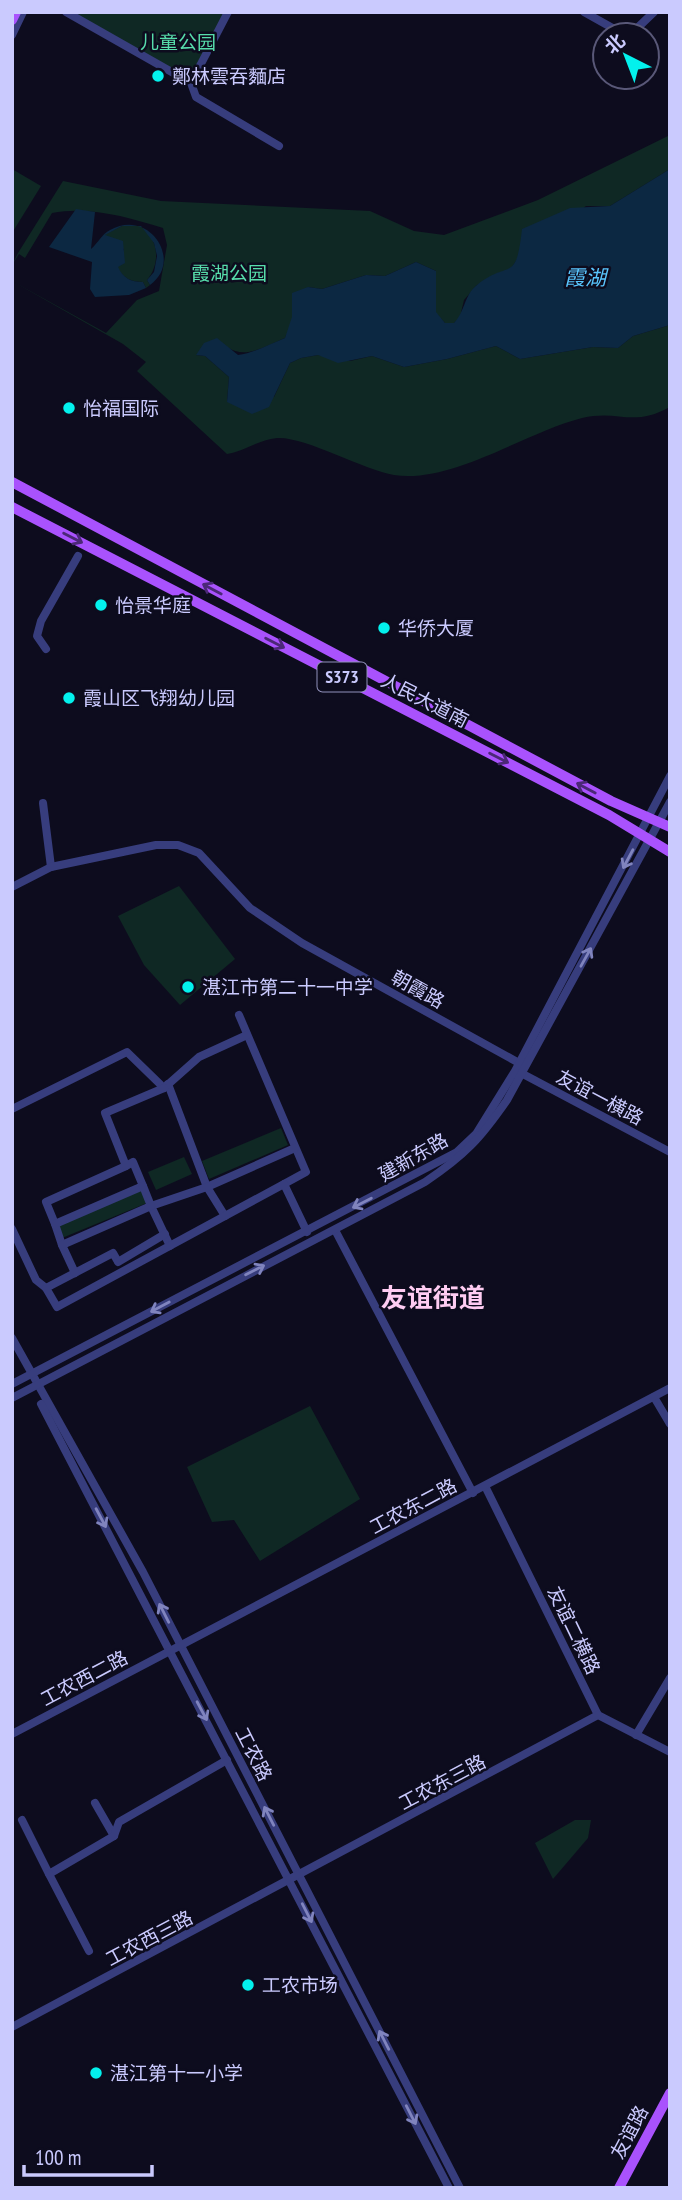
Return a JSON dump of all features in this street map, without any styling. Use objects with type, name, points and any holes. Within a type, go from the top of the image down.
[{"type":"main road","points":[[12,20],[16,12]]},
{"type":"main road","name":"人民大道南","points":[[12,482],[599,794],[660,821]]},
{"type":"main road","name":"人民大道南","points":[[12,507],[599,810],[670,852]]},
{"type":"main road","name":"友谊路","points":[[619,2188],[670,2093]]},
{"type":"street","points":[[12,35],[23,12]]},
{"type":"street","points":[[66,12],[191,83],[196,97],[279,146]]},
{"type":"street","points":[[191,83],[229,12]]},
{"type":"street","points":[[584,12],[600,21]]},
{"type":"street","points":[[46,649],[37,636],[41,621],[78,555]]},
{"type":"street","name":"建新东路","points":[[660,821],[670,776]]},
{"type":"street","name":"建新东路","points":[[12,1398],[335,1230],[425,1181],[461,1157],[479,1140],[645,838],[660,821],[670,802]]},
{"type":"street","points":[[43,803],[51,867]]},
{"type":"street","name":"朝霞路","points":[[12,887],[51,867],[156,845],[178,845],[200,853],[250,908],[302,943],[519,1069]]},
{"type":"street","points":[[12,1229],[36,1280],[46,1288],[57,1307],[306,1172],[239,1015]]},
{"type":"street","points":[[126,1166],[105,1113],[166,1086],[199,1057],[247,1035]]},
{"type":"street","points":[[12,1109],[127,1052],[166,1086],[207,1186],[225,1216]]},
{"type":"street","name":"建新东路","points":[[12,1384],[457,1152],[476,1133],[519,1069]]},
{"type":"street","name":"友谊一横路","points":[[519,1069],[670,1152]]},
{"type":"street","points":[[62,1245],[295,1147]]},
{"type":"street","points":[[75,1273],[46,1202],[133,1162],[170,1246]]},
{"type":"street","points":[[285,1184],[307,1232]]},
{"type":"street","points":[[55,1224],[143,1186]]},
{"type":"street","points":[[335,1230],[473,1493]]},
{"type":"street","points":[[117,1260],[165,1234]]},
{"type":"street","points":[[46,1288],[113,1253],[122,1272]]},
{"type":"street","name":"工农路","points":[[12,1338],[170,1651],[449,2188]]},
{"type":"street","name":"工农路","points":[[12,1348],[32,1374]]},
{"type":"street","name":"工农路","points":[[37,1385],[143,1572],[460,2188]]},
{"type":"street","name":"工农东二路","points":[[170,1651],[670,1388]]},
{"type":"street","points":[[654,1397],[670,1424]]},
{"type":"street","name":"友谊二横路","points":[[485,1486],[598,1715]]},
{"type":"street","name":"工农西二路","points":[[12,1734],[170,1651]]},
{"type":"street","points":[[636,1735],[670,1678]]},
{"type":"street","points":[[598,1715],[670,1752]]},
{"type":"street","name":"工农东三路","points":[[300,1876],[598,1715]]},
{"type":"street","points":[[49,1874],[114,1836],[119,1822],[227,1760]]},
{"type":"street","points":[[96,1803],[114,1836]]},
{"type":"street","points":[[22,1820],[89,1951]]},
{"type":"street","name":"工农西三路","points":[[12,2027],[300,1876]]},
{"type":"green space","name":"儿童公园","points":[[66,12],[228,12],[191,83]]},
{"type":"green space","name":"霞湖公园","points":[[670,135],[670,169],[610,206],[586,206],[519,256],[511,269],[477,285],[464,300],[460,317],[454,323],[445,323],[436,313],[436,271],[416,262],[385,276],[366,275],[322,289],[308,287],[285,338],[263,348],[241,352],[227,347],[196,355],[205,356],[229,377],[227,402],[274,397],[290,363],[318,355],[350,361],[372,356],[404,367],[496,346],[520,359],[593,347],[618,348],[633,336],[670,325],[670,407],[645,416],[606,415],[582,418],[440,472],[416,476],[394,475],[289,439],[270,439],[227,454],[137,371],[146,362],[123,344],[12,281],[106,333],[137,300],[159,291],[167,245],[163,228],[108,214],[80,211],[52,213],[25,258],[19,254],[12,265],[63,181],[161,201],[370,211],[414,231],[444,235],[538,200]]},
{"type":"green space","points":[[12,169],[41,186],[12,233]]},
{"type":"green space","points":[[122,226],[140,226],[154,244],[156,259],[147,280],[150,285],[146,288],[143,282],[128,279],[119,271],[117,267],[124,249],[104,235]]},
{"type":"green space","points":[[179,886],[235,959],[180,1005],[144,965],[118,916]]},
{"type":"green space","points":[[281,1128],[288,1145],[209,1179],[202,1161]]},
{"type":"green space","points":[[184,1157],[192,1174],[156,1190],[148,1172]]},
{"type":"green space","points":[[141,1189],[147,1203],[62,1238],[56,1225]]},
{"type":"green space","points":[[310,1406],[360,1499],[260,1561],[234,1520],[212,1522],[187,1467]]},
{"type":"green space","points":[[575,1820],[591,1820],[588,1838],[553,1879],[535,1843]]},
{"type":"water","name":"霞湖","points":[[670,169],[670,325],[633,336],[618,348],[593,347],[520,359],[496,346],[404,367],[372,356],[338,363],[318,355],[301,358],[290,363],[269,407],[252,414],[227,402],[229,377],[205,356],[196,355],[204,343],[217,338],[238,355],[285,338],[292,317],[292,293],[308,287],[322,289],[366,275],[385,276],[416,262],[436,271],[436,312],[445,323],[454,323],[477,285],[514,264],[522,229],[570,208],[610,206]]},
{"type":"water","points":[[76,209],[95,212],[91,249],[105,234],[110,230],[124,225],[138,226],[122,226],[105,235],[123,241],[125,263],[118,267],[125,277],[143,282],[146,288],[129,295],[95,297],[90,289],[92,262],[49,247]]},
{"type":"water","points":[[143,229],[149,231],[163,251],[164,263],[160,275],[150,285],[147,280],[154,272],[157,256],[154,243]]},
{"type":"place","name":"鄭林雲吞麵店","points":[[158,76]]},
{"type":"place","name":"怡福国际","points":[[69,408]]},
{"type":"place","name":"怡景华庭","points":[[101,605]]},
{"type":"place","name":"华侨大厦","points":[[384,628]]},
{"type":"place","name":"霞山区飞翔幼儿园","points":[[69,698]]},
{"type":"place","name":"湛江市第二十一中学","points":[[188,987]]},
{"type":"place","name":"工农市场","points":[[248,1985]]},
{"type":"place","name":"湛江第十一小学","points":[[96,2073]]},
{"type":"district","name":"友谊街道","points":[[433,1298]]}]
